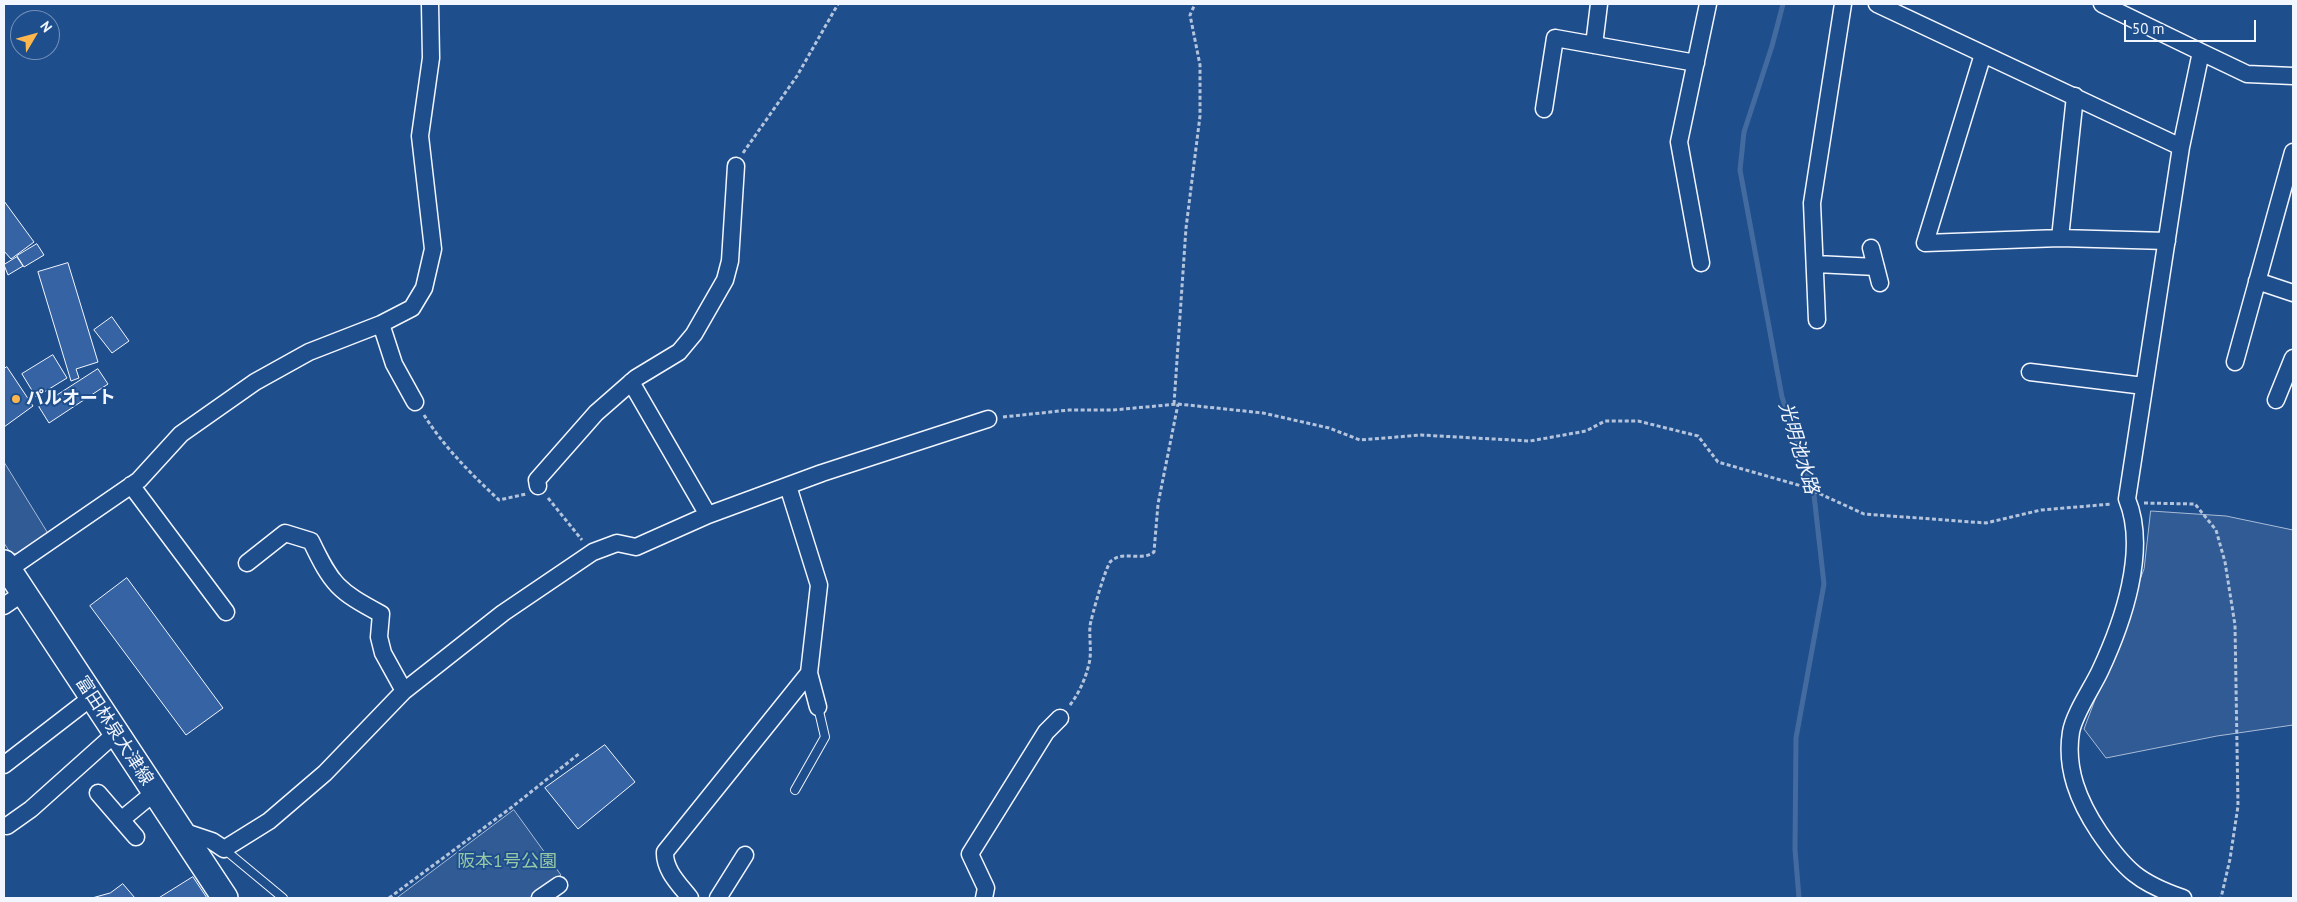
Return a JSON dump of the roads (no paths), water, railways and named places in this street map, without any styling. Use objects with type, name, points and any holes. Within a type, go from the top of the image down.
[{"type":"main road","name":"富田林泉大津線","points":[[6,566],[13,600],[92,697],[225,898]]},
{"type":"street","points":[[6,566],[131,485],[181,434],[255,382],[310,352],[381,324],[412,308],[424,288],[433,250],[420,136],[431,58],[430,4]]},
{"type":"street","points":[[1594,44],[1600,4]]},
{"type":"street","points":[[1701,263],[1679,142],[1708,4]]},
{"type":"street","points":[[1817,320],[1812,203],[1843,4]]},
{"type":"street","points":[[1877,4],[2181,147]]},
{"type":"street","points":[[2102,4],[2247,74],[2293,76]]},
{"type":"street","points":[[1544,109],[1555,38],[1696,63]]},
{"type":"street","points":[[2183,898],[2140,880],[2127,869],[2088,816],[2071,777],[2071,732],[2101,669],[2133,578],[2135,536],[2127,498],[2181,147],[2201,52]]},
{"type":"street","points":[[1983,54],[1925,243],[1954,240],[2060,238],[2167,241]]},
{"type":"street","points":[[2060,238],[2075,96]]},
{"type":"street","points":[[2235,362],[2257,281],[2290,177],[2293,152]]},
{"type":"street","points":[[538,486],[537,480],[596,413],[631,382],[679,352],[694,334],[725,280],[730,261],[736,166]]},
{"type":"street","points":[[1871,248],[1880,283]]},
{"type":"street","points":[[1816,264],[1876,267]]},
{"type":"street","points":[[2257,281],[2293,293]]},
{"type":"street","points":[[381,324],[394,364],[415,402]]},
{"type":"street","points":[[2276,400],[2293,358]]},
{"type":"street","points":[[2030,372],[2144,386]]},
{"type":"street","points":[[631,382],[708,514]]},
{"type":"street","points":[[179,830],[212,842],[224,849],[269,821],[325,773],[404,691],[503,613],[592,552],[617,543],[636,547],[708,514],[988,418]]},
{"type":"street","points":[[131,485],[226,612]]},
{"type":"street","points":[[788,486],[819,584],[809,673],[818,707]]},
{"type":"street","points":[[247,563],[285,532],[311,541],[324,569],[339,589],[381,614],[379,638],[382,653],[404,691]]},
{"type":"street","points":[[690,898],[668,869],[664,861],[665,852],[809,673]]},
{"type":"street","points":[[4,766],[92,697]]},
{"type":"street","points":[[984,898],[986,888],[970,854],[1046,732],[1060,718]]},
{"type":"street","points":[[7,826],[31,809],[116,733]]},
{"type":"street","points":[[121,820],[154,792]]},
{"type":"street","points":[[98,793],[136,837]]},
{"type":"street","points":[[718,898],[745,855]]},
{"type":"street","points":[[540,898],[559,884]]},
{"type":"lane","points":[[795,790],[825,737],[818,707]]},
{"type":"lane","points":[[224,849],[283,898]]},
{"type":"waterway","name":"光明池水路","points":[[1783,4],[1772,46],[1744,132],[1740,170],[1782,397],[1814,495],[1824,584],[1796,738],[1795,849],[1799,898]]},
{"type":"place","name":"パルオート","points":[[16,399]]},
{"type":"park label","name":"阪本1号公園","points":[[507,862]]}]
